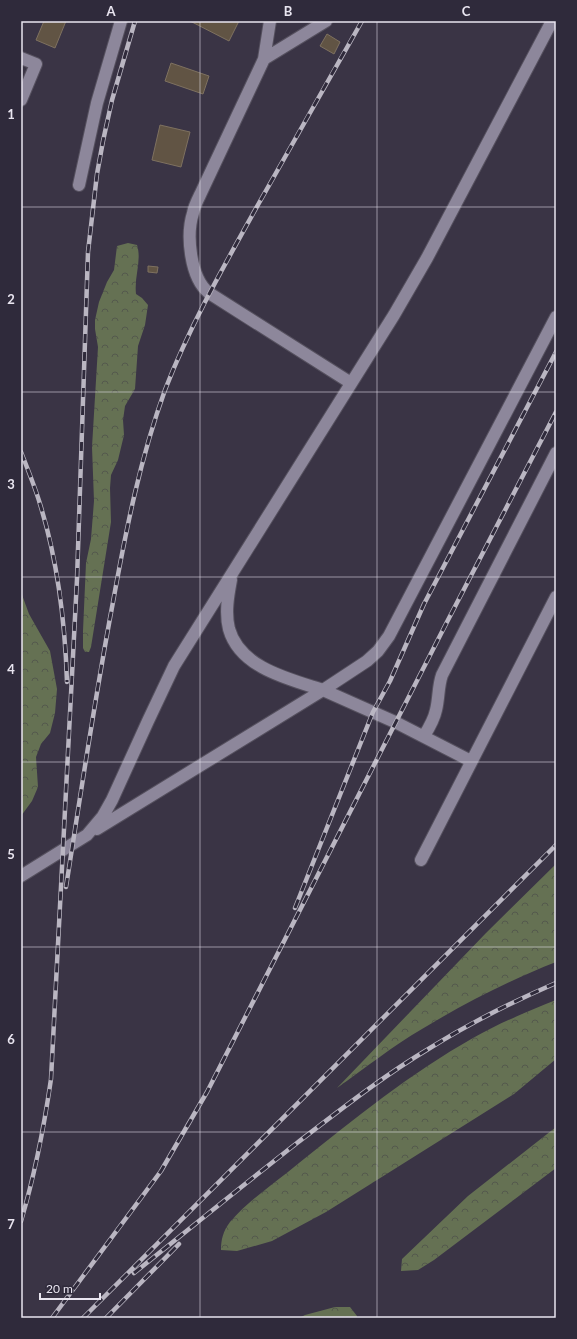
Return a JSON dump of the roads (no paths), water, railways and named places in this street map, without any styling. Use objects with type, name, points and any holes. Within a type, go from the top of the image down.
[{"type":"lane","points":[[79,185],[97,103],[121,21]]},
{"type":"lane","points":[[270,21],[264,59],[192,213],[190,233],[191,256],[201,284],[209,293],[351,383]]},
{"type":"lane","points":[[264,59],[326,21]]},
{"type":"lane","points":[[87,835],[103,816],[112,800],[174,666],[394,315],[427,258],[552,21]]},
{"type":"lane","points":[[21,58],[36,64],[21,100]]},
{"type":"lane","points":[[21,876],[323,690],[367,661],[378,651],[389,636],[556,317]]},
{"type":"lane","points":[[424,736],[434,719],[437,710],[439,684],[442,675],[556,453]]},
{"type":"lane","points":[[233,573],[228,594],[227,611],[229,628],[235,643],[247,656],[283,677],[323,690],[373,712],[424,736],[471,761]]},
{"type":"lane","points":[[421,860],[556,597]]},
{"type":"railway","points":[[21,1221],[39,1150],[51,1079],[77,579],[88,252],[97,174],[103,141],[112,100],[135,21]]},
{"type":"railway","points":[[66,887],[94,709],[118,575],[134,495],[156,416],[185,342],[209,295],[233,249],[362,21]]},
{"type":"railway","points":[[295,908],[373,712],[390,681],[424,604],[556,352]]},
{"type":"railway","points":[[52,1318],[161,1171],[207,1092],[556,412]]},
{"type":"railway","points":[[21,452],[38,498],[52,548],[60,592],[67,682]]},
{"type":"railway","points":[[83,1318],[556,845]]},
{"type":"railway","points":[[134,1273],[297,1143],[395,1070],[476,1021],[556,983]]},
{"type":"railway","points":[[106,1318],[179,1244]]}]
